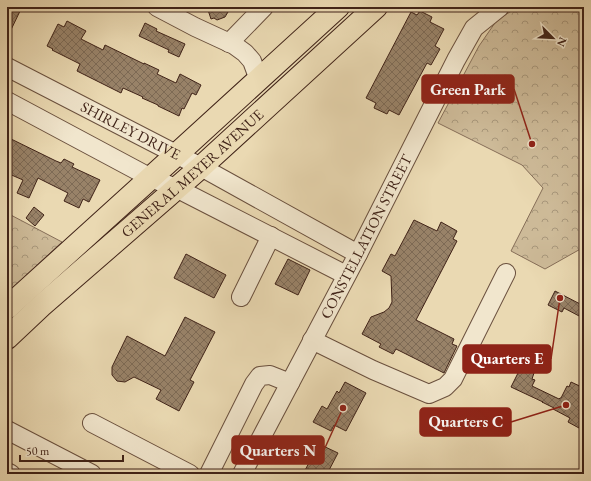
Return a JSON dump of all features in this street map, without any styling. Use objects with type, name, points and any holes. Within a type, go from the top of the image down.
[{"type":"main road","name":"GENERAL MEYER AVENUE","points":[[7,308],[338,7]]},
{"type":"main road","name":"GENERAL MEYER AVENUE","points":[[7,338],[41,306],[201,167],[376,7]]},
{"type":"street","points":[[157,7],[234,45],[245,53],[252,62],[259,80]]},
{"type":"street","points":[[229,43],[264,7]]},
{"type":"street","name":"CONSTELLATION STREET","points":[[242,474],[358,254],[456,60],[474,28],[500,7]]},
{"type":"street","name":"SHIRLEY DRIVE","points":[[7,67],[177,154],[358,254]]},
{"type":"street","points":[[7,101],[151,178],[176,188],[346,275]]},
{"type":"street","points":[[241,297],[271,236]]},
{"type":"street","points":[[312,340],[373,370],[429,394],[445,387],[453,379],[506,273]]},
{"type":"street","points":[[209,474],[254,384],[260,376],[270,375],[290,383]]},
{"type":"street","points":[[92,423],[190,474]]},
{"type":"street","points":[[7,430],[92,474]]},
{"type":"street","points":[[7,472],[11,474]]},
{"type":"green space","points":[[518,7],[584,7],[584,247],[545,269],[511,251],[543,188],[522,165],[438,123],[479,46],[497,20]]},
{"type":"green space","points":[[7,213],[62,242],[7,293]]},
{"type":"building","points":[[7,7],[22,7],[7,38]]},
{"type":"building","points":[[207,7],[231,7],[225,17],[217,20],[214,18],[211,19]]},
{"type":"building","points":[[420,11],[432,17],[430,22],[444,29],[435,46],[440,49],[431,65],[427,63],[399,115],[389,110],[387,114],[374,108],[376,103],[366,98],[411,12],[417,15]]},
{"type":"building","points":[[67,21],[86,31],[81,39],[103,50],[105,45],[159,70],[157,74],[176,83],[180,74],[201,85],[196,95],[192,93],[184,109],[182,108],[179,116],[123,88],[121,93],[77,71],[80,64],[47,46],[58,24],[64,27]]},
{"type":"building","points":[[145,23],[157,29],[156,31],[185,44],[179,57],[168,52],[169,50],[139,36]]},
{"type":"building","points":[[7,137],[61,163],[64,159],[74,164],[72,167],[100,180],[89,202],[83,199],[79,208],[64,201],[68,193],[38,178],[29,198],[17,193],[23,180],[7,173]]},
{"type":"building","points":[[34,207],[44,215],[35,226],[26,218]]},
{"type":"building","points":[[414,220],[437,231],[441,222],[457,231],[453,239],[457,241],[416,320],[454,339],[452,344],[457,346],[444,373],[396,349],[393,354],[379,347],[381,344],[362,334],[371,317],[384,312],[389,308],[392,302],[391,276],[382,271],[391,254],[395,256]]},
{"type":"building","points":[[186,254],[226,275],[214,298],[174,278]]},
{"type":"building","points":[[288,259],[310,270],[298,295],[275,284]]},
{"type":"building","points":[[555,291],[584,306],[584,317],[581,317],[564,308],[562,312],[548,305]]},
{"type":"building","points":[[185,317],[215,332],[190,380],[194,382],[179,411],[156,399],[161,390],[134,377],[125,382],[117,381],[112,375],[112,367],[127,336],[165,356]]},
{"type":"building","points":[[521,367],[534,373],[532,379],[535,380],[532,386],[559,399],[567,386],[569,387],[571,382],[584,388],[584,418],[579,428],[568,422],[570,418],[553,409],[554,408],[511,387]]},
{"type":"building","points":[[345,382],[366,393],[346,431],[334,425],[331,431],[313,422],[322,406],[327,409],[337,391],[339,393]]},
{"type":"building","points":[[319,444],[338,453],[327,474],[303,474]]},
{"type":"place","name":"Green Park","points":[[532,144]]},
{"type":"place","name":"Quarters E","points":[[560,298]]},
{"type":"place","name":"Quarters C","points":[[566,405]]},
{"type":"place","name":"Quarters N","points":[[343,408]]}]
